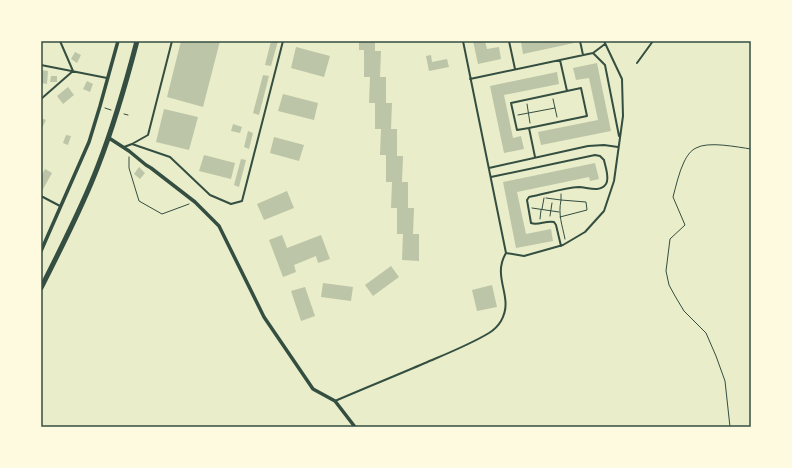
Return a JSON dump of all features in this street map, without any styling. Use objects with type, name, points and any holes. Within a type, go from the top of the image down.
[{"type":"main road","points":[[41,288],[83,202],[109,138],[125,88],[137,41]]},
{"type":"street","points":[[41,251],[89,142],[118,41]]},
{"type":"street","points":[[109,138],[129,151],[146,166],[151,168],[195,202],[219,226],[264,317],[313,389],[335,401],[355,427]]},
{"type":"lane","points":[[60,41],[73,71]]},
{"type":"lane","points":[[123,147],[148,135],[172,41]]},
{"type":"lane","points":[[132,144],[170,157],[210,195],[231,204],[242,201],[283,41]]},
{"type":"lane","points":[[335,401],[456,350],[489,333],[496,328],[501,321],[506,306],[500,271],[502,260],[506,253],[463,41]]},
{"type":"lane","points":[[509,41],[515,70]]},
{"type":"lane","points":[[580,41],[583,55]]},
{"type":"lane","points":[[636,63],[653,41]]},
{"type":"lane","points":[[470,79],[593,53],[605,42],[622,79],[623,116],[614,181],[604,211],[585,232],[561,246],[524,256],[506,253]]},
{"type":"lane","points":[[593,53],[605,65],[620,138]]},
{"type":"lane","points":[[560,60],[567,91]]},
{"type":"lane","points":[[41,65],[108,78]]},
{"type":"lane","points":[[41,99],[73,71]]},
{"type":"lane","points":[[581,88],[587,116],[517,130],[511,102],[567,91],[581,88]]},
{"type":"lane","points":[[530,127],[535,157]]},
{"type":"lane","points":[[489,168],[588,146],[604,145],[618,148]]},
{"type":"lane","points":[[491,177],[595,155],[600,156],[604,160],[608,181],[604,187],[593,189],[577,187],[529,197],[527,201],[531,222],[534,224],[550,221],[556,224],[561,246]]},
{"type":"lane","points":[[41,196],[61,207]]},
{"type":"path","points":[[552,94],[558,122]]},
{"type":"path","points":[[526,99],[530,127]]},
{"type":"path","points":[[104,108],[111,110]]},
{"type":"path","points":[[514,116],[555,108]]},
{"type":"path","points":[[124,114],[128,115]]},
{"type":"path","points":[[730,427],[725,381],[716,356],[706,333],[684,311],[674,296],[669,285],[666,271],[670,239],[685,225],[673,197],[683,163],[690,152],[697,147],[708,145],[751,149]]},
{"type":"path","points":[[129,151],[129,168],[139,201],[162,214],[195,202]]},
{"type":"path","points":[[562,190],[559,212],[566,243]]},
{"type":"path","points":[[539,223],[544,194]]},
{"type":"path","points":[[544,198],[586,202],[587,210],[560,217]]},
{"type":"path","points":[[550,221],[552,203]]},
{"type":"path","points":[[528,207],[559,212]]},
{"type":"building","points":[[181,41],[220,41],[203,107],[167,97]]},
{"type":"building","points":[[271,41],[278,41],[271,66],[265,65]]},
{"type":"building","points":[[359,41],[375,41],[375,51],[381,51],[380,77],[386,77],[386,103],[392,103],[391,129],[397,129],[397,156],[403,156],[402,182],[408,182],[408,208],[414,208],[413,234],[419,234],[419,261],[402,260],[403,234],[397,234],[397,208],[391,208],[392,182],[386,182],[386,155],[380,155],[381,129],[375,129],[375,103],[369,103],[370,77],[364,77],[364,50],[359,50]]},
{"type":"building","points":[[473,41],[485,41],[487,49],[499,47],[501,59],[478,64]]},
{"type":"building","points":[[573,41],[574,43],[523,54],[521,42]]},
{"type":"building","points":[[296,47],[330,56],[324,77],[291,68]]},
{"type":"building","points":[[75,52],[81,55],[77,63],[71,59]]},
{"type":"building","points":[[431,55],[432,62],[447,59],[449,67],[429,71],[426,56]]},
{"type":"building","points":[[597,63],[611,131],[541,145],[538,132],[598,120],[589,78],[576,80],[573,68]]},
{"type":"building","points":[[41,70],[48,71],[47,84],[41,83]]},
{"type":"building","points":[[557,72],[559,84],[504,95],[513,138],[521,136],[524,149],[504,153],[490,86]]},
{"type":"building","points":[[263,75],[269,76],[259,115],[253,113]]},
{"type":"building","points":[[51,76],[57,76],[57,82],[50,82]]},
{"type":"building","points":[[87,81],[93,84],[90,92],[83,89]]},
{"type":"building","points":[[68,87],[74,95],[63,104],[57,96]]},
{"type":"building","points":[[283,94],[318,103],[314,120],[278,111]]},
{"type":"building","points":[[164,109],[198,117],[189,150],[156,142]]},
{"type":"building","points":[[41,118],[46,120],[41,130]]},
{"type":"building","points":[[233,124],[242,127],[240,133],[231,131]]},
{"type":"building","points":[[248,131],[253,133],[249,149],[244,147]]},
{"type":"building","points":[[66,135],[71,136],[68,145],[63,143]]},
{"type":"building","points":[[274,137],[304,145],[299,161],[270,153]]},
{"type":"building","points":[[204,155],[235,163],[231,179],[199,171]]},
{"type":"building","points":[[241,159],[246,160],[239,187],[234,185]]},
{"type":"building","points":[[595,163],[599,179],[590,181],[589,177],[517,192],[526,234],[551,229],[553,241],[516,248],[503,182]]},
{"type":"building","points":[[139,167],[145,173],[140,179],[134,174]]},
{"type":"building","points":[[45,169],[52,173],[42,191],[41,177]]},
{"type":"building","points":[[287,191],[294,208],[264,220],[257,204]]},
{"type":"building","points":[[282,235],[287,248],[321,235],[330,259],[318,263],[316,256],[294,265],[296,272],[283,277],[269,240]]},
{"type":"building","points":[[391,266],[399,277],[373,296],[365,285]]},
{"type":"building","points":[[323,283],[353,287],[351,301],[321,297]]},
{"type":"building","points":[[492,285],[497,307],[477,311],[472,290]]},
{"type":"building","points":[[305,287],[315,316],[301,321],[291,291]]}]
